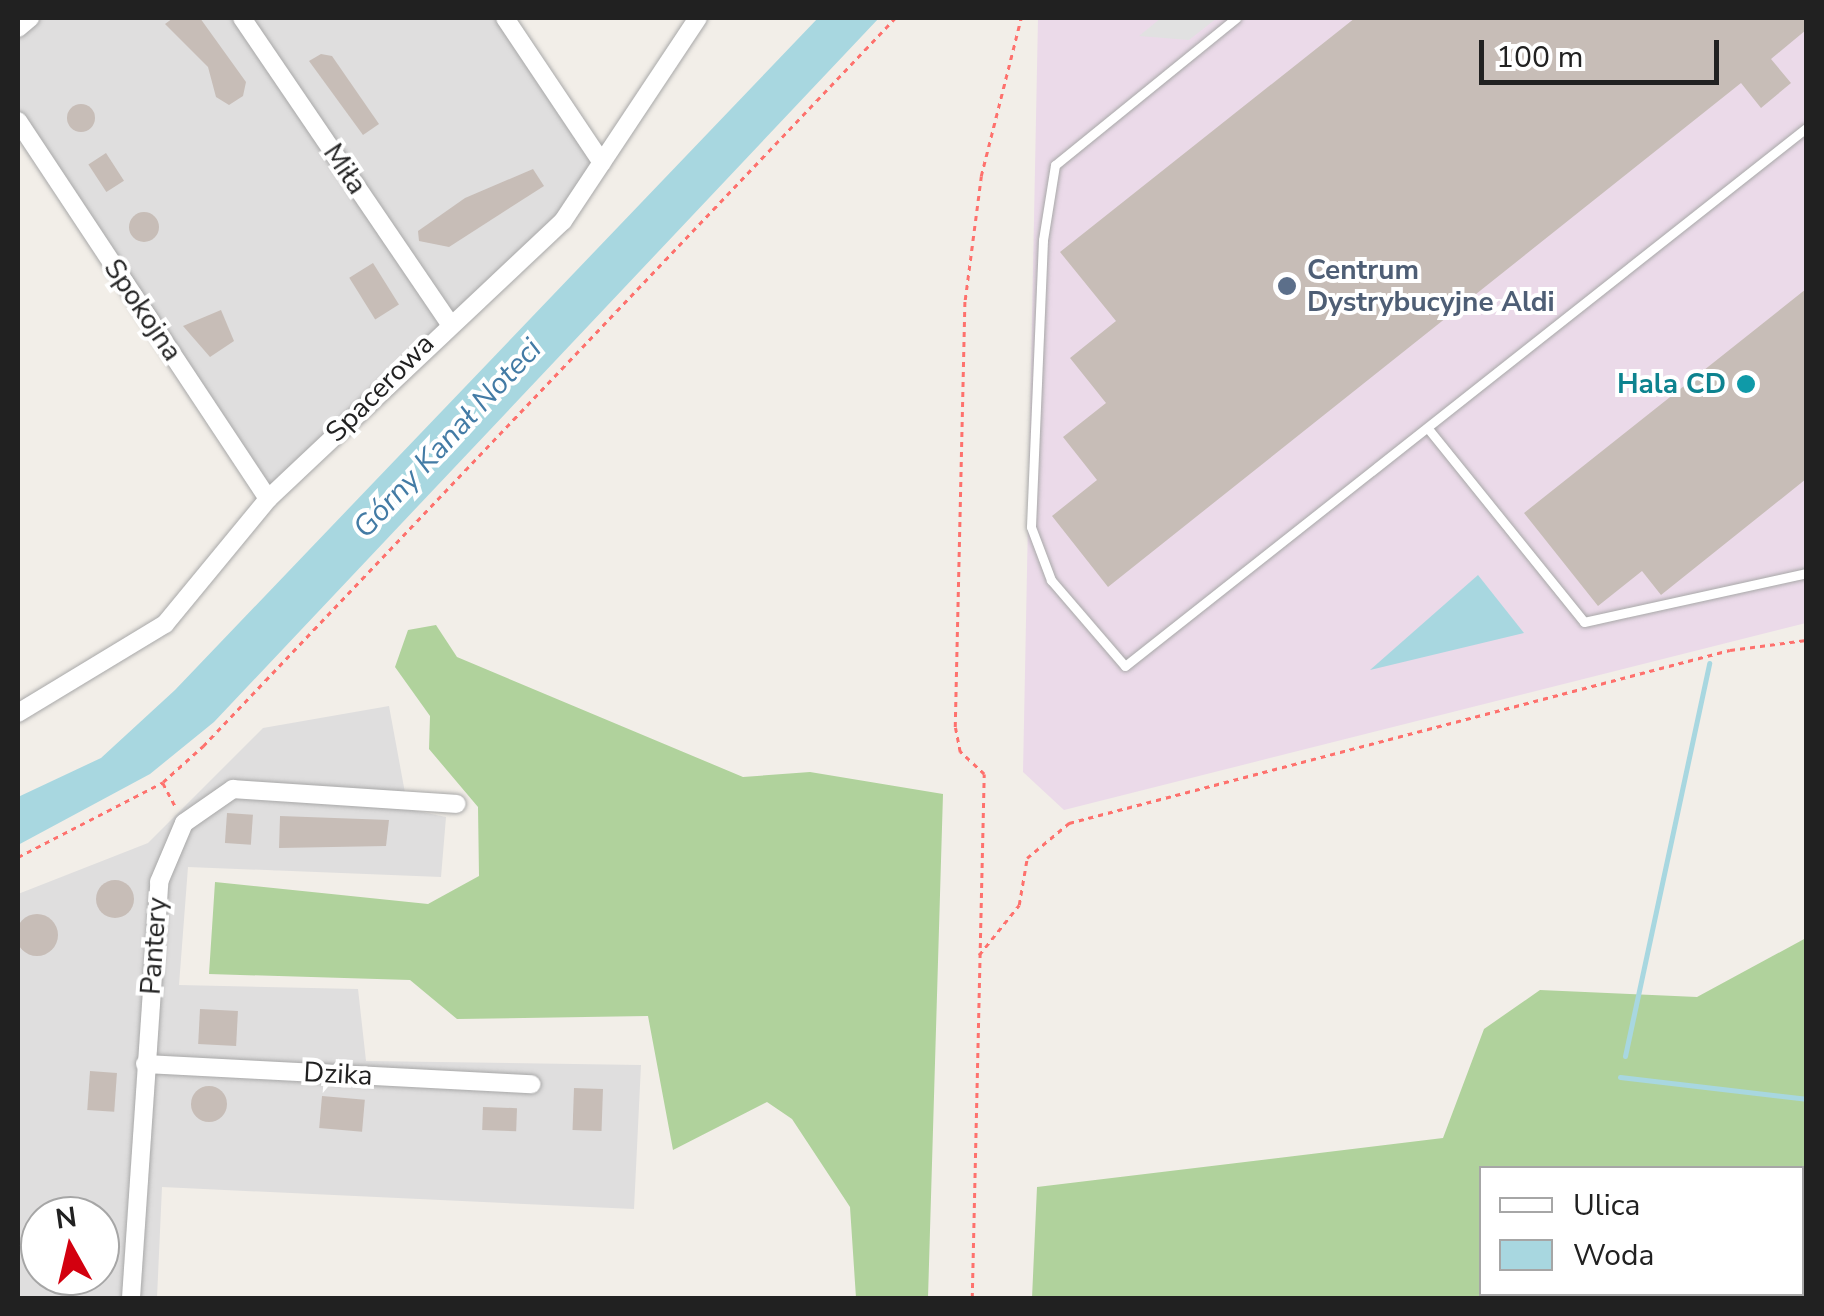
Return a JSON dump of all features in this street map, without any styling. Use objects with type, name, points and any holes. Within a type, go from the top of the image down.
[{"type":"street","points":[[18,28],[30,18]]},
{"type":"street","name":"Miła","points":[[242,18],[448,321]]},
{"type":"street","points":[[505,18],[602,163]]},
{"type":"street","name":"Spacerowa","points":[[18,712],[164,624],[268,499],[448,321],[563,222],[698,18]]},
{"type":"street","name":"Spokojna","points":[[18,121],[268,499]]},
{"type":"street","points":[[184,823],[232,788],[456,804]]},
{"type":"street","name":"Pantery","points":[[131,1298],[159,882],[184,823]]},
{"type":"street","name":"Dzika","points":[[145,1064],[532,1084]]},
{"type":"lane","points":[[1236,18],[1055,165],[1043,240],[1036,555],[1125,666],[1430,430],[1806,128]]},
{"type":"lane","points":[[1430,430],[1584,622],[1806,573]]},
{"type":"path","points":[[18,857],[163,782],[894,18]]},
{"type":"path","points":[[972,1298],[984,774],[960,752],[956,727],[964,300],[981,176],[1022,18]]},
{"type":"path","points":[[979,955],[1019,905],[1026,858],[1069,822],[1730,650],[1806,640]]},
{"type":"path","points":[[163,782],[184,823]]},
{"type":"shaded area","points":[[18,18],[505,18],[602,163],[563,221],[268,499],[18,121]]},
{"type":"shaded area","points":[[1038,18],[1806,18],[1806,623],[1064,810],[1023,772]]},
{"type":"shaded area","points":[[1161,18],[1217,18],[1189,40],[1139,36]]},
{"type":"shaded area","points":[[389,706],[408,809],[446,817],[441,877],[188,867],[179,985],[358,989],[366,1061],[641,1065],[634,1209],[162,1187],[157,1298],[18,1298],[18,894],[148,843],[263,728]]},
{"type":"green space","points":[[436,625],[457,657],[743,777],[810,772],[943,794],[928,1298],[856,1298],[850,1207],[792,1119],[767,1102],[673,1150],[648,1016],[457,1019],[410,980],[209,974],[215,882],[428,904],[479,876],[478,807],[429,749],[430,716],[395,667],[408,630]]},
{"type":"green space","points":[[1806,938],[1806,1298],[1032,1298],[1037,1187],[1443,1138],[1484,1029],[1540,990],[1697,997]]},
{"type":"water","name":"Górny Kanał Noteci","points":[[818,18],[879,18],[214,722],[150,774],[18,845],[18,797],[101,758],[175,690]]},
{"type":"water","points":[[1478,575],[1524,633],[1370,670]]},
{"type":"building","points":[[173,18],[200,18],[246,82],[243,96],[229,105],[216,97],[208,67],[165,24]]},
{"type":"building","name":"Centrum Dystrybucyjne Aldi","points":[[1355,18],[1806,18],[1806,30],[1771,59],[1791,83],[1761,108],[1741,83],[1108,587],[1052,516],[1097,480],[1063,437],[1106,403],[1070,358],[1116,321],[1060,252]]},
{"type":"building","points":[[321,54],[332,56],[379,124],[363,135],[309,61]]},
{"type":"building","points":[[81,104],[91,108],[95,118],[91,128],[81,132],[71,128],[67,118],[71,108]]},
{"type":"building","points":[[106,153],[124,181],[106,192],[88,164]]},
{"type":"building","points":[[533,169],[544,186],[449,247],[419,241],[418,231],[465,198]]},
{"type":"building","points":[[144,212],[158,221],[159,227],[150,241],[144,242],[130,233],[129,227],[138,213]]},
{"type":"building","points":[[373,263],[399,305],[375,319],[349,278]]},
{"type":"building","name":"Hala CD","points":[[1806,289],[1806,479],[1661,595],[1642,571],[1598,606],[1524,513]]},
{"type":"building","points":[[221,310],[234,341],[210,357],[183,326]]},
{"type":"building","points":[[227,813],[253,815],[251,845],[225,843]]},
{"type":"building","points":[[280,816],[389,820],[386,846],[279,848]]},
{"type":"building","points":[[115,880],[128,886],[134,899],[128,912],[115,918],[102,912],[96,899],[102,886]]},
{"type":"building","points":[[37,914],[52,920],[58,935],[52,950],[37,956],[22,950],[16,935],[22,920]]},
{"type":"building","points":[[200,1009],[238,1011],[236,1046],[198,1044]]},
{"type":"building","points":[[90,1071],[117,1073],[114,1112],[87,1110]]},
{"type":"building","points":[[209,1086],[221,1092],[227,1104],[221,1116],[209,1122],[197,1116],[191,1104],[197,1092]]},
{"type":"building","points":[[574,1088],[603,1089],[602,1131],[573,1130]]},
{"type":"building","points":[[322,1096],[365,1100],[362,1132],[319,1128]]},
{"type":"building","points":[[483,1107],[517,1108],[516,1131],[482,1130]]},
{"type":"waterway","points":[[1625,1056],[1709,663]]},
{"type":"waterway","points":[[1620,1077],[1806,1099]]},
{"type":"place","name":"Centrum Dystrybucyjne Aldi","points":[[1287,286]]},
{"type":"place","name":"Hala CD","points":[[1746,384]]}]
